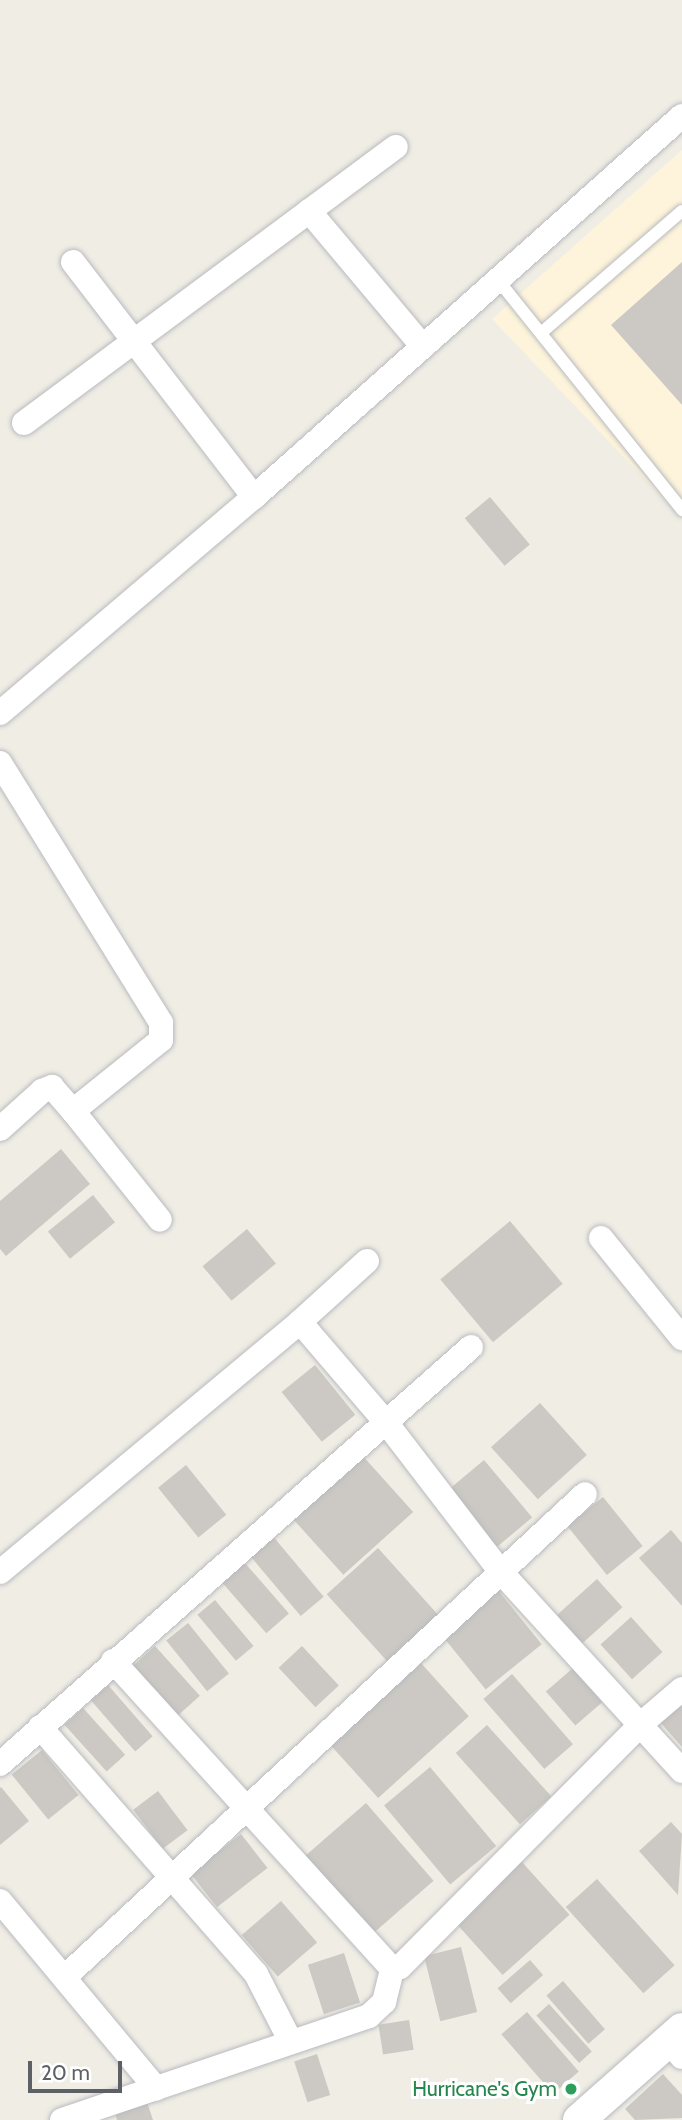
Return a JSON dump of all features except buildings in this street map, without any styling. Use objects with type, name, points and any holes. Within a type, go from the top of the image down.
[{"type":"street","points":[[0,713],[254,497],[682,116]]},
{"type":"street","points":[[24,423],[396,147]]},
{"type":"street","points":[[309,211],[423,347]]},
{"type":"street","points":[[73,262],[254,497]]},
{"type":"street","points":[[0,763],[161,1023],[161,1040],[73,1111]]},
{"type":"street","points":[[0,1129],[42,1091],[52,1087],[160,1220]]},
{"type":"street","points":[[601,1238],[682,1338]]},
{"type":"street","points":[[0,1572],[300,1322],[367,1261]]},
{"type":"street","points":[[300,1322],[385,1421],[501,1572],[682,1771]]},
{"type":"street","points":[[0,1764],[471,1347]]},
{"type":"street","points":[[66,1976],[243,1808],[585,1494]]},
{"type":"street","points":[[114,1661],[243,1808],[392,1969]]},
{"type":"street","points":[[392,1969],[400,1967],[641,1724],[682,1689]]},
{"type":"street","points":[[40,1727],[256,1973],[291,2042]]},
{"type":"street","points":[[0,1901],[66,1976],[156,2088]]},
{"type":"street","points":[[62,2120],[375,2012],[384,2002],[392,1969]]},
{"type":"street","points":[[579,2120],[677,2043]]},
{"type":"lane","points":[[541,333],[682,211]]},
{"type":"lane","points":[[498,280],[682,510]]},
{"type":"shaded area","points":[[682,150],[682,518],[492,319]]},
{"type":"place","name":"Hurricane's Gym","points":[[571,2089]]}]
